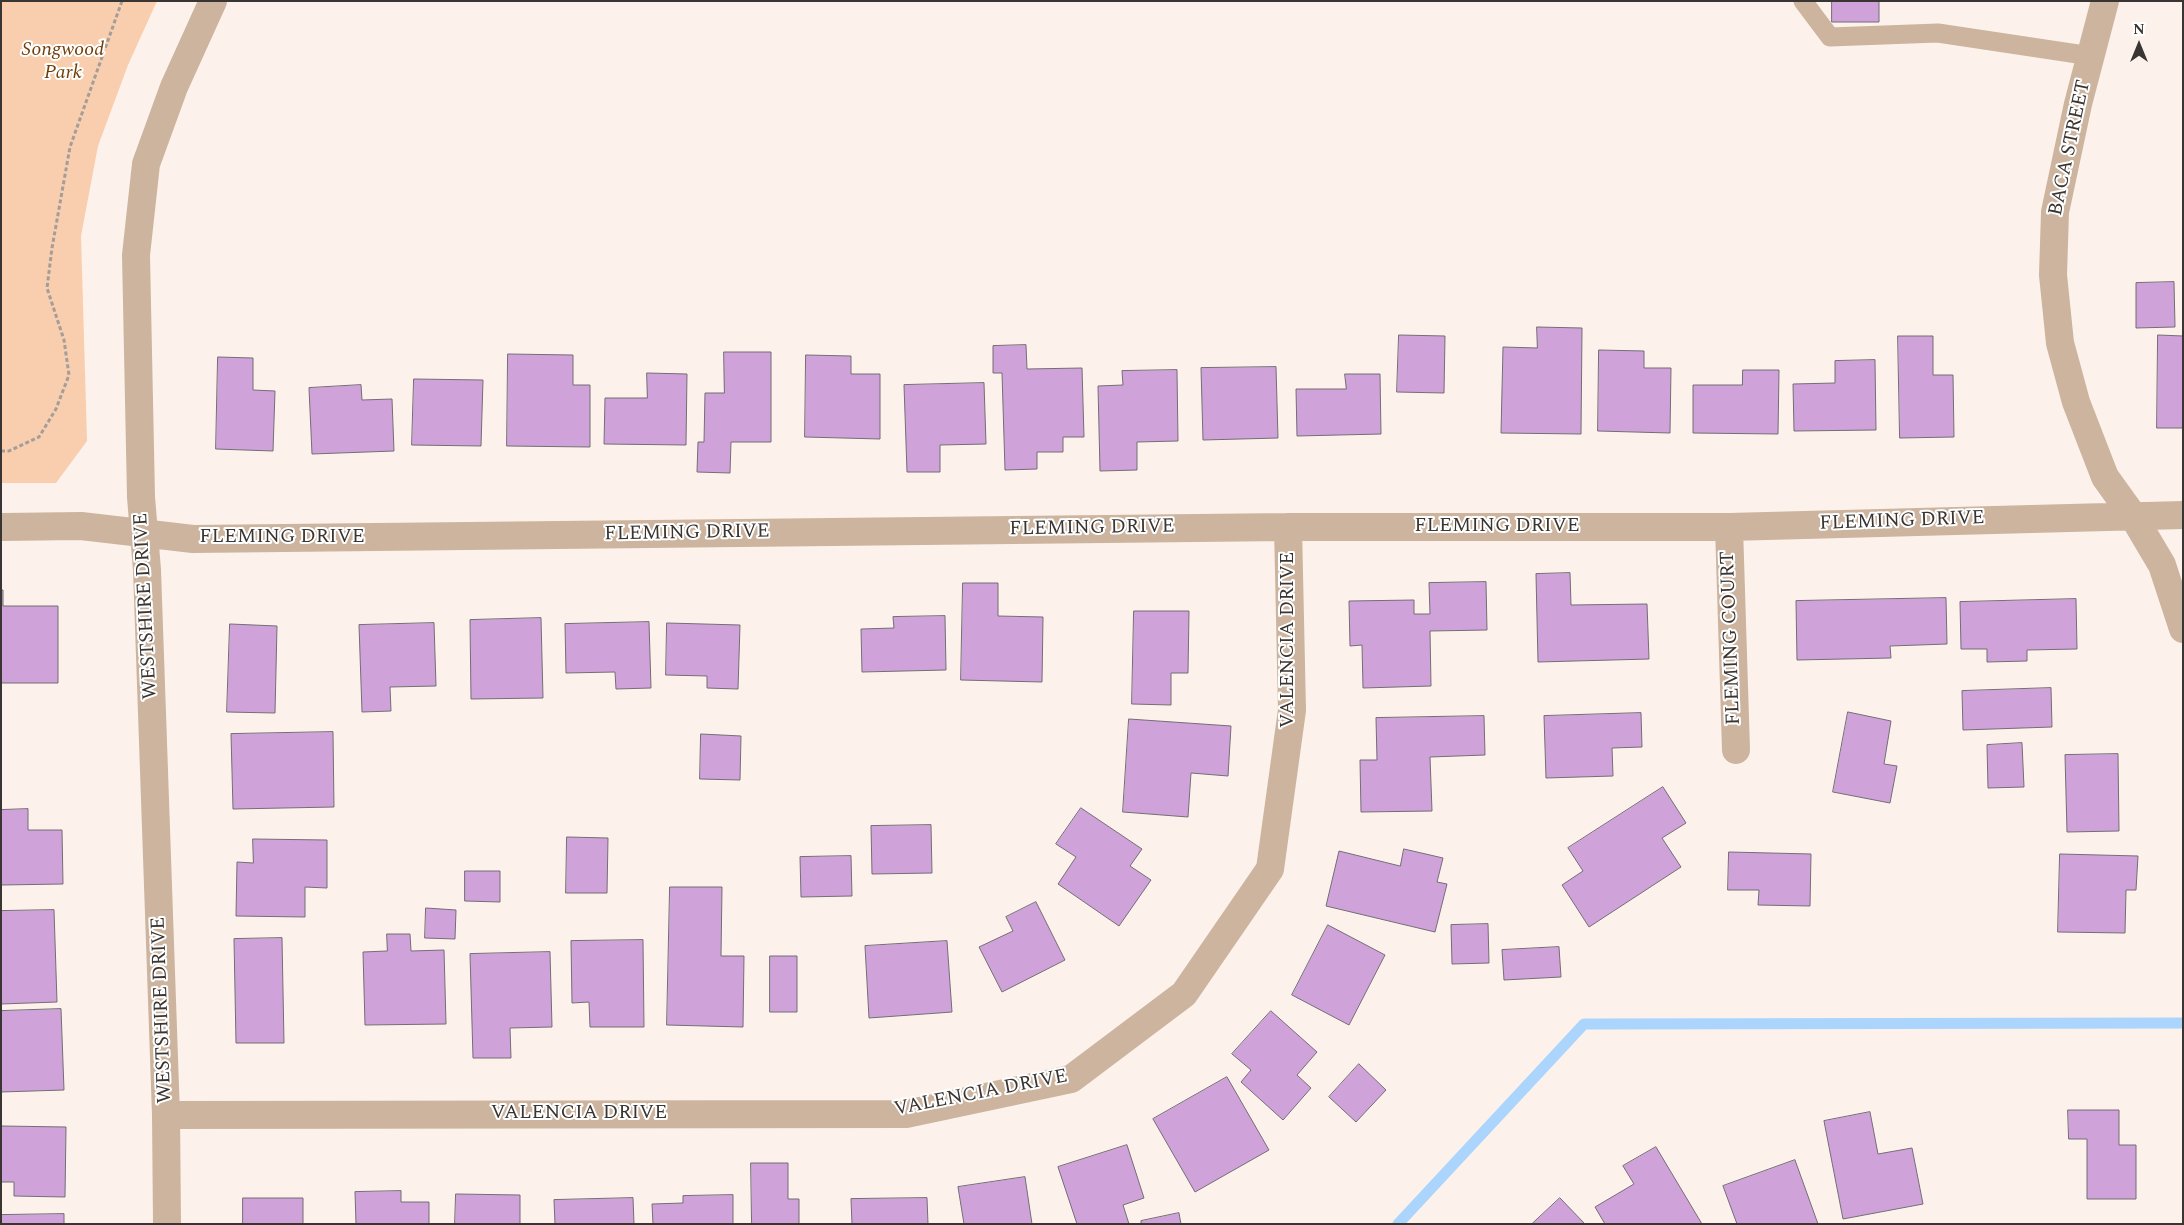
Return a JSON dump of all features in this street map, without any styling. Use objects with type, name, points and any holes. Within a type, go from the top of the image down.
[{"type":"street","name":"WESTSHIRE DRIVE","points":[[168,1224],[147,570],[140,497],[136,255],[146,164],[174,88],[213,1]]},
{"type":"street","name":"BACA STREET","points":[[2105,1],[2065,162],[2055,212],[2053,275],[2060,342],[2076,402],[2104,477],[2133,516],[2162,564],[2183,628]]},
{"type":"street","name":"FLEMING DRIVE","points":[[1,527],[81,526],[193,539],[1288,527],[1729,527],[2183,515]]},
{"type":"street","name":"VALENCIA DRIVE","points":[[166,1115],[906,1114],[1071,1079],[1184,994],[1270,869],[1292,710],[1288,527]]},
{"type":"street","name":"FLEMING COURT","points":[[1729,527],[1736,750]]},
{"type":"lane","points":[[1803,1],[1830,37],[1938,33],[2091,56]]},
{"type":"path","points":[[1,451],[9,450],[40,437],[56,408],[69,375],[64,340],[47,288],[52,248],[70,148],[122,1]]},
{"type":"green space","name":"Songwood Park","points":[[1,1],[157,1],[128,65],[98,146],[81,236],[87,441],[56,483],[1,483]]},
{"type":"building","points":[[1832,1],[1879,1],[1879,22],[1832,22]]},
{"type":"building","points":[[2174,282],[2175,327],[2136,328],[2136,283]]},
{"type":"building","points":[[1537,327],[1582,328],[1581,434],[1501,433],[1503,347],[1537,348]]},
{"type":"building","points":[[1399,335],[1445,336],[1444,393],[1397,392]]},
{"type":"building","points":[[2158,335],[2183,336],[2183,428],[2157,428]]},
{"type":"building","points":[[1898,336],[1933,336],[1933,375],[1953,375],[1954,437],[1900,438]]},
{"type":"building","points":[[1026,345],[1027,369],[1082,368],[1084,437],[1063,437],[1063,452],[1037,452],[1037,469],[1005,470],[1002,373],[993,373],[993,346]]},
{"type":"building","points":[[1599,350],[1644,351],[1644,368],[1671,368],[1670,433],[1598,431]]},
{"type":"building","points":[[724,352],[771,352],[771,442],[731,442],[730,473],[697,472],[698,442],[704,442],[705,393],[724,393]]},
{"type":"building","points":[[508,354],[573,355],[573,385],[590,385],[590,447],[507,446]]},
{"type":"building","points":[[806,355],[851,356],[851,374],[880,374],[880,439],[805,437]]},
{"type":"building","points":[[218,357],[253,358],[253,390],[275,391],[273,451],[216,449]]},
{"type":"building","points":[[1875,360],[1876,430],[1794,431],[1793,384],[1835,383],[1835,361]]},
{"type":"building","points":[[1276,367],[1278,438],[1203,440],[1201,368]]},
{"type":"building","points":[[1177,370],[1178,441],[1137,442],[1137,470],[1100,471],[1098,386],[1123,385],[1122,371]]},
{"type":"building","points":[[1743,370],[1779,370],[1778,434],[1693,433],[1693,385],[1742,385]]},
{"type":"building","points":[[647,373],[687,374],[686,445],[604,444],[605,398],[647,398]]},
{"type":"building","points":[[1345,374],[1380,374],[1381,434],[1297,436],[1296,389],[1346,389]]},
{"type":"building","points":[[414,379],[483,380],[481,446],[412,445]]},
{"type":"building","points":[[984,383],[986,444],[940,445],[940,472],[907,472],[904,385]]},
{"type":"building","points":[[361,385],[362,400],[392,399],[394,451],[312,454],[309,388]]},
{"type":"building","points":[[1570,573],[1571,605],[1647,604],[1649,659],[1538,662],[1536,574]]},
{"type":"building","points":[[1486,582],[1487,630],[1430,631],[1431,686],[1363,688],[1362,645],[1350,646],[1349,601],[1414,600],[1414,614],[1430,614],[1429,583]]},
{"type":"building","points":[[963,583],[998,583],[998,616],[1043,617],[1042,682],[961,680]]},
{"type":"building","points":[[1,590],[3,590],[3,606],[58,606],[58,683],[1,683]]},
{"type":"building","points":[[1946,598],[1947,644],[1890,646],[1891,658],[1797,660],[1796,601]]},
{"type":"building","points":[[2076,599],[2077,649],[2027,650],[2027,661],[1987,662],[1987,649],[1961,649],[1960,602]]},
{"type":"building","points":[[1134,611],[1189,611],[1188,673],[1171,673],[1171,705],[1132,704]]},
{"type":"building","points":[[945,616],[946,670],[862,672],[861,629],[894,628],[893,617]]},
{"type":"building","points":[[541,618],[543,698],[471,699],[470,620]]},
{"type":"building","points":[[649,622],[651,688],[616,689],[615,672],[566,673],[565,624]]},
{"type":"building","points":[[434,623],[436,686],[390,687],[391,711],[362,712],[359,625]]},
{"type":"building","points":[[667,623],[740,625],[738,689],[707,688],[707,676],[666,675]]},
{"type":"building","points":[[230,624],[277,626],[275,713],[227,712]]},
{"type":"building","points":[[2051,688],[2052,727],[1963,730],[1962,691]]},
{"type":"building","points":[[1848,712],[1891,721],[1884,764],[1897,766],[1890,803],[1833,792]]},
{"type":"building","points":[[1641,713],[1642,747],[1612,748],[1613,776],[1546,778],[1544,716]]},
{"type":"building","points":[[1484,716],[1485,755],[1430,757],[1432,811],[1361,812],[1360,760],[1377,760],[1376,718]]},
{"type":"building","points":[[1129,719],[1231,726],[1228,776],[1191,773],[1188,817],[1123,812]]},
{"type":"building","points":[[333,732],[334,807],[233,809],[231,734]]},
{"type":"building","points":[[701,734],[741,736],[740,780],[700,779]]},
{"type":"building","points":[[2022,743],[2024,787],[1988,788],[1987,745]]},
{"type":"building","points":[[2118,754],[2119,831],[2067,832],[2065,755]]},
{"type":"building","points":[[1663,787],[1686,823],[1662,838],[1681,867],[1589,927],[1562,885],[1583,871],[1568,848]]},
{"type":"building","points":[[1081,808],[1142,849],[1130,866],[1151,880],[1119,926],[1058,884],[1076,857],[1056,844]]},
{"type":"building","points":[[28,809],[28,830],[62,830],[63,884],[1,885],[1,810]]},
{"type":"building","points":[[931,825],[932,873],[872,874],[871,826]]},
{"type":"building","points":[[567,837],[608,838],[607,893],[566,893]]},
{"type":"building","points":[[253,839],[327,840],[327,888],[305,887],[305,917],[236,916],[237,862],[253,863]]},
{"type":"building","points":[[1404,849],[1443,858],[1437,882],[1447,884],[1435,932],[1326,906],[1339,851],[1400,866]]},
{"type":"building","points":[[1729,852],[1811,854],[1810,906],[1758,905],[1759,890],[1728,890]]},
{"type":"building","points":[[2060,854],[2138,856],[2136,890],[2126,890],[2125,933],[2058,932]]},
{"type":"building","points":[[851,856],[852,896],[801,897],[800,857]]},
{"type":"building","points":[[465,871],[500,871],[500,902],[465,901]]},
{"type":"building","points":[[670,887],[722,887],[721,956],[744,956],[743,1027],[667,1025]]},
{"type":"building","points":[[1036,902],[1065,960],[1002,992],[979,947],[1013,931],[1006,917]]},
{"type":"building","points":[[426,908],[456,910],[455,939],[425,938]]},
{"type":"building","points":[[54,910],[57,1002],[1,1004],[1,911]]},
{"type":"building","points":[[1488,924],[1489,963],[1452,964],[1451,925]]},
{"type":"building","points":[[1328,925],[1385,955],[1349,1025],[1292,995]]},
{"type":"building","points":[[387,934],[410,934],[411,951],[444,950],[446,1024],[365,1025],[363,952],[387,951]]},
{"type":"building","points":[[282,938],[284,1043],[236,1043],[234,939]]},
{"type":"building","points":[[643,940],[644,1027],[590,1027],[589,1002],[572,1003],[571,941]]},
{"type":"building","points":[[947,941],[952,1012],[869,1018],[865,946]]},
{"type":"building","points":[[1559,947],[1561,977],[1504,980],[1502,950]]},
{"type":"building","points":[[550,952],[552,1027],[510,1028],[511,1058],[473,1058],[470,954]]},
{"type":"building","points":[[770,956],[797,956],[797,1012],[770,1012]]},
{"type":"building","points":[[61,1009],[64,1090],[1,1092],[1,1011]]},
{"type":"building","points":[[1271,1011],[1317,1052],[1297,1075],[1311,1088],[1283,1120],[1241,1082],[1251,1070],[1232,1054]]},
{"type":"building","points":[[1359,1064],[1386,1090],[1356,1122],[1329,1097]]},
{"type":"building","points":[[1227,1077],[1269,1150],[1195,1192],[1153,1119]]},
{"type":"building","points":[[2068,1110],[2119,1110],[2119,1145],[2136,1145],[2136,1199],[2087,1199],[2087,1139],[2069,1139]]},
{"type":"building","points":[[1870,1112],[1878,1154],[1912,1148],[1923,1204],[1843,1219],[1824,1121]]},
{"type":"building","points":[[1,1126],[66,1127],[65,1197],[14,1196],[14,1182],[1,1182]]},
{"type":"building","points":[[1127,1145],[1144,1198],[1123,1205],[1129,1224],[1077,1224],[1058,1167]]},
{"type":"building","points":[[1656,1147],[1702,1224],[1605,1224],[1595,1207],[1634,1184],[1623,1166]]},
{"type":"building","points":[[1795,1160],[1818,1224],[1737,1224],[1723,1186]]},
{"type":"building","points":[[751,1163],[788,1163],[788,1199],[799,1199],[799,1224],[752,1224]]},
{"type":"building","points":[[1025,1177],[1032,1224],[964,1224],[958,1187]]},
{"type":"building","points":[[401,1191],[401,1202],[429,1202],[429,1224],[356,1224],[355,1192]]},
{"type":"building","points":[[456,1194],[520,1195],[520,1224],[455,1224]]},
{"type":"building","points":[[733,1195],[733,1224],[653,1224],[652,1204],[683,1203],[683,1196]]},
{"type":"building","points":[[243,1198],[303,1198],[303,1224],[243,1224]]},
{"type":"building","points":[[633,1198],[634,1224],[555,1224],[554,1200]]},
{"type":"building","points":[[927,1198],[928,1224],[852,1224],[851,1199]]},
{"type":"building","points":[[1560,1198],[1585,1224],[1532,1224]]},
{"type":"building","points":[[1179,1213],[1181,1224],[1141,1224],[1141,1221]]},
{"type":"building","points":[[64,1214],[64,1224],[1,1224],[1,1215]]},
{"type":"waterway","points":[[1398,1224],[1584,1024],[2183,1023]]}]
